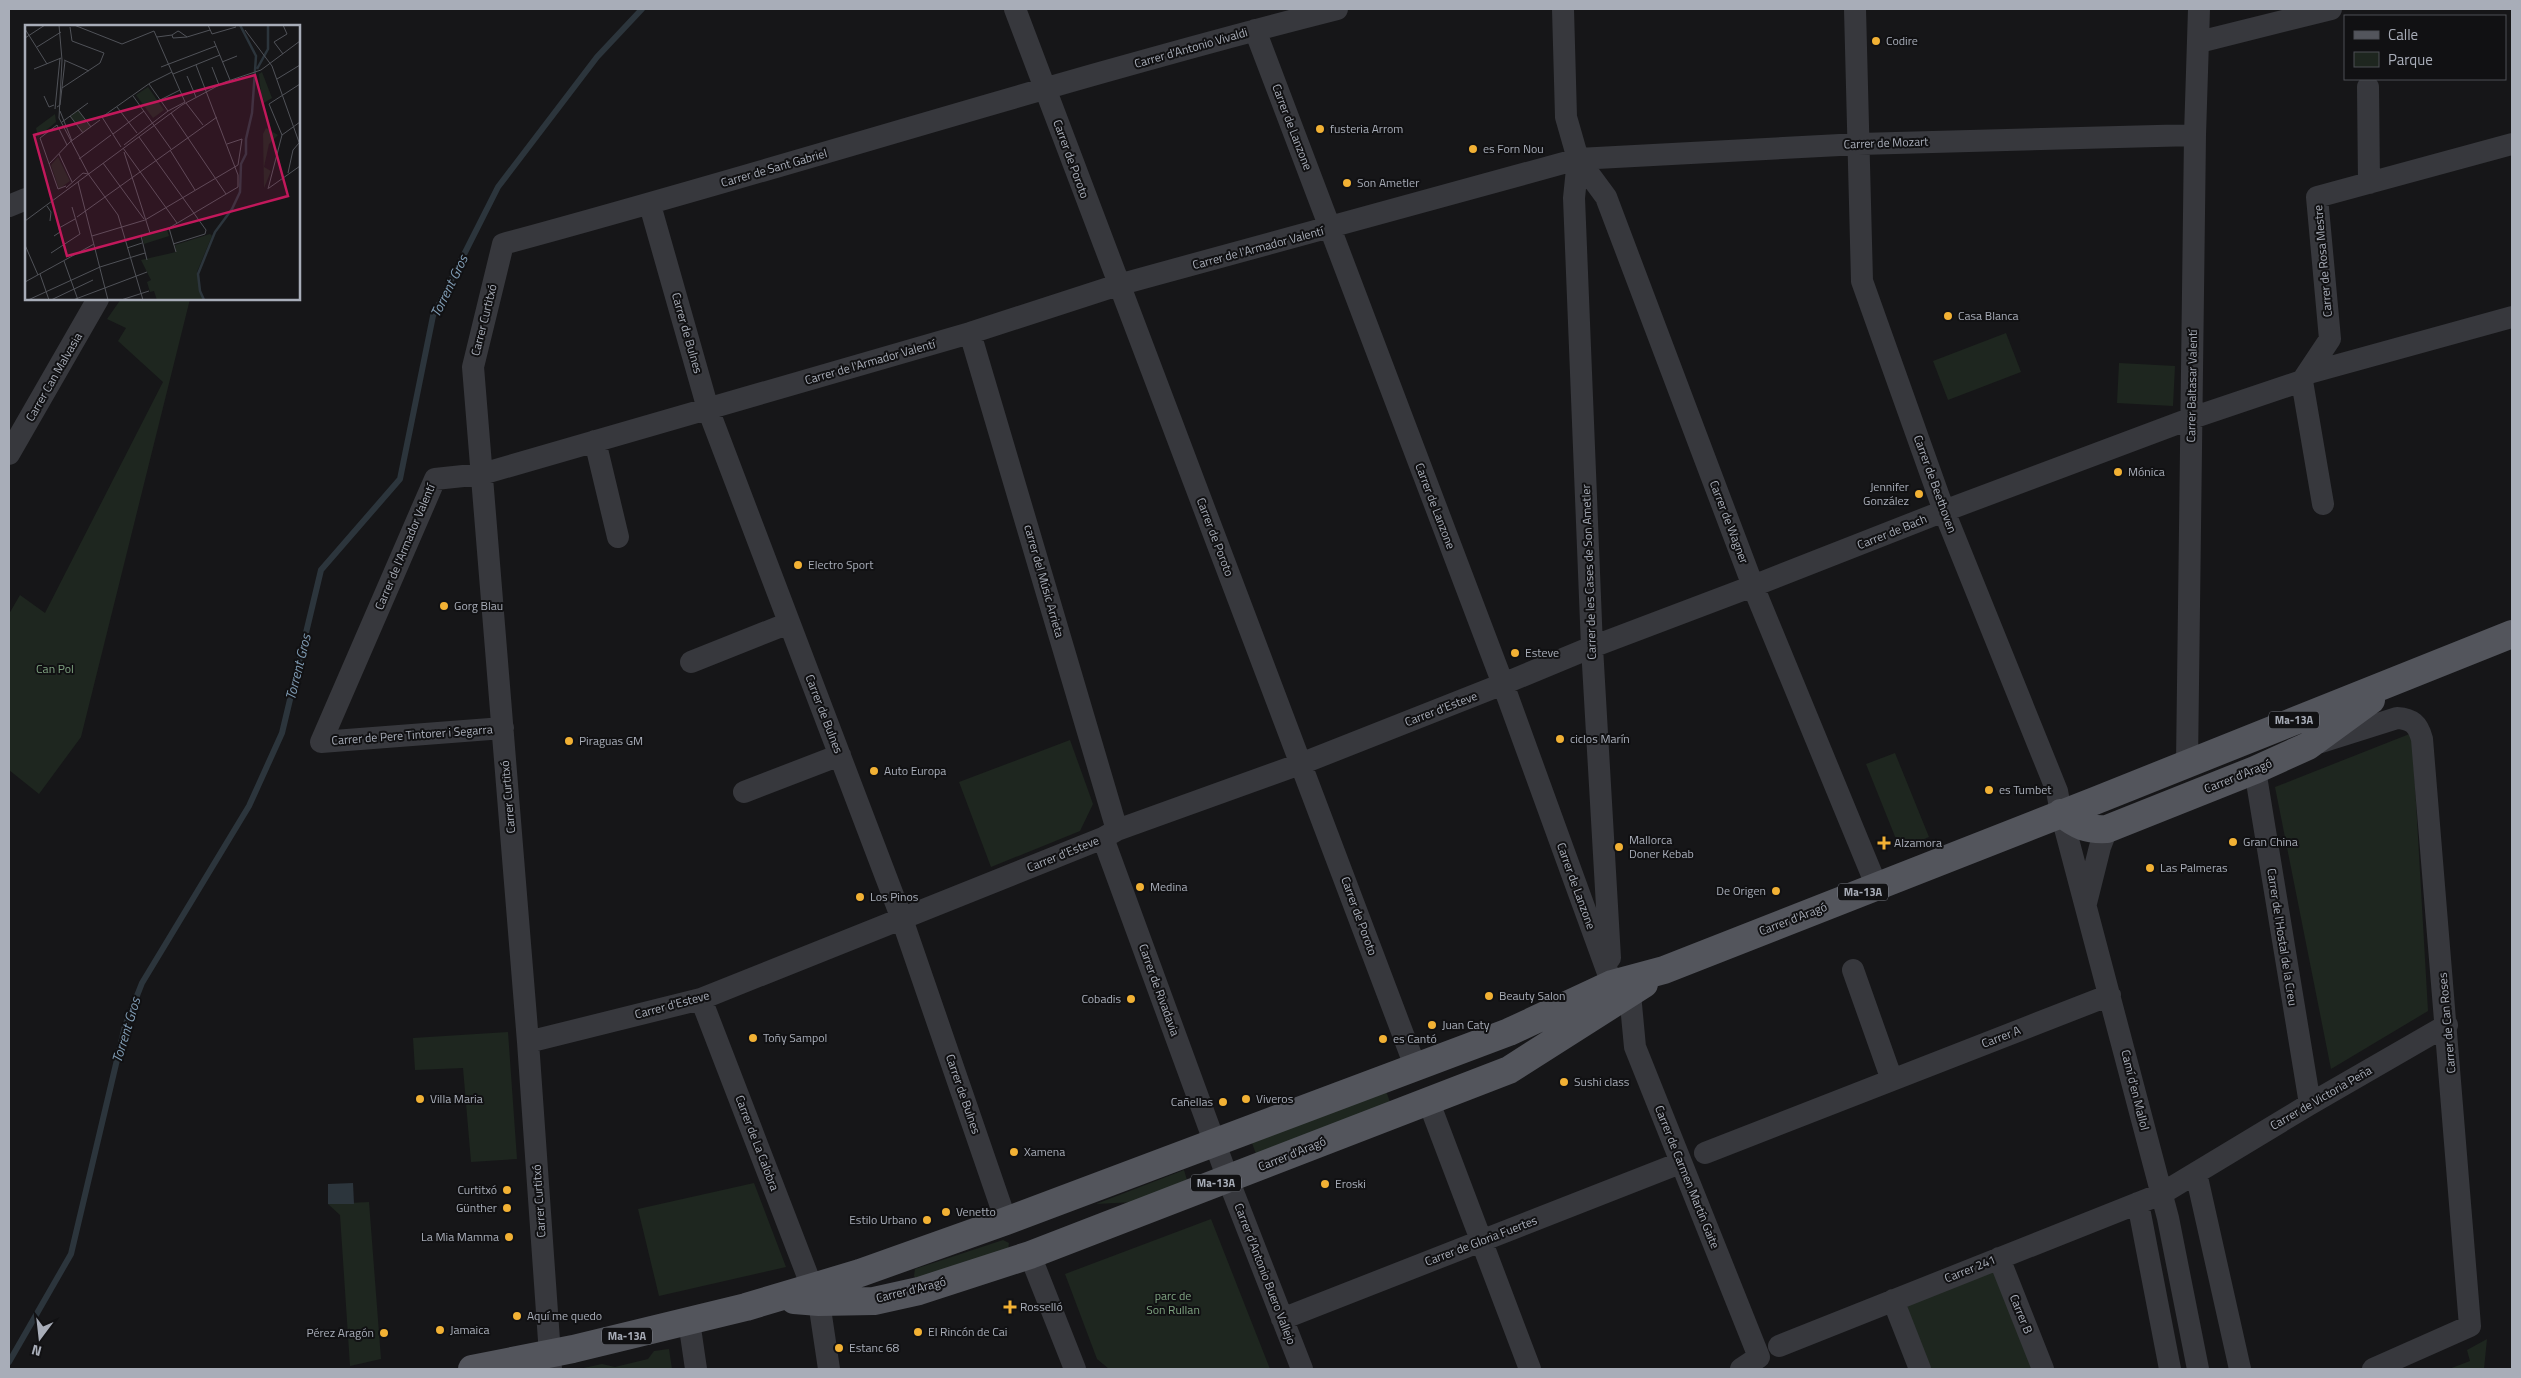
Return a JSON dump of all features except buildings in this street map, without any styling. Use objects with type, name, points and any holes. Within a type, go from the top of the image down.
[{"type":"main road","name":"Carrer d'Aragó","points":[[816,1294],[860,1273],[1006,1221],[1621,989],[1664,970],[2512,634]]},
{"type":"main road","name":"Carrer d'Aragó","points":[[2061,813],[2079,827],[2088,830],[2107,829],[2255,770],[2308,746],[2402,677]]},
{"type":"main road","name":"Carrer d'Aragó","points":[[472,1369],[550,1362],[689,1321],[780,1298],[816,1294],[874,1300],[919,1291],[1039,1251],[1509,1070],[1596,1015],[1621,989]]},
{"type":"main road","points":[[1415,1066],[1428,1100]]},
{"type":"main road","points":[[1006,1221],[1039,1251]]},
{"type":"street","name":"Carrer de Poroto","points":[[1015,9],[1118,285],[1303,763],[1415,1066]]},
{"type":"street","name":"Carrer d'Antonio Vivaldi","points":[[1045,89],[1337,9]]},
{"type":"street","points":[[1563,9],[1566,117],[1578,159]]},
{"type":"street","name":"Carrer de Beethoven","points":[[1855,9],[1862,281],[1944,511],[2057,791],[2061,813]]},
{"type":"street","name":"Carrer Baltasar Valentí","points":[[2187,764],[2195,135],[2200,9]]},
{"type":"street","points":[[2199,42],[2331,9]]},
{"type":"street","name":"Carrer de Lanzone","points":[[1255,30],[1621,989]]},
{"type":"street","points":[[2368,87],[2369,182]]},
{"type":"street","name":"Carrer de Sant Gabriel","points":[[503,244],[650,205],[1045,89]]},
{"type":"street","name":"Carrer de Mozart","points":[[1578,159],[1859,144],[2195,135]]},
{"type":"street","name":"Carrer de Rosa Mestre","points":[[2306,377],[2330,338],[2317,196],[2512,144]]},
{"type":"street","name":"Carrer de l'Armador Valentí","points":[[321,742],[435,479],[482,474],[970,332],[1118,285],[1578,159]]},
{"type":"street","name":"Carrer de Wagner","points":[[1578,159],[1606,198],[1753,586],[1877,886]]},
{"type":"street","name":"Carrer de les Cases de Son Ametler","points":[[1578,159],[1574,198],[1592,647],[1621,989]]},
{"type":"street","points":[[9,206],[25,199]]},
{"type":"street","name":"Carrer de Bulnes","points":[[650,205],[708,409],[902,918],[1006,1221]]},
{"type":"street","name":"Carrer Curtitxó","points":[[503,244],[473,366],[528,1042],[550,1362]]},
{"type":"street","name":"Carrer Can Malvasia","points":[[9,454],[97,300]]},
{"type":"street","points":[[2192,418],[2306,377],[2512,317]]},
{"type":"street","name":"carrer del Músic Arrieta","points":[[970,332],[1110,834]]},
{"type":"street","points":[[2306,377],[2323,504]]},
{"type":"street","name":"Carrer de Bach","points":[[1592,647],[1944,511],[2192,418]]},
{"type":"street","points":[[595,441],[618,538]]},
{"type":"street","points":[[691,662],[789,623]]},
{"type":"street","name":"Carrer d'Esteve","points":[[528,1042],[701,999],[1110,834],[1303,763],[1592,647]]},
{"type":"street","name":"Carrer de Can Roses","points":[[2308,746],[2397,718],[2407,718],[2414,722],[2419,728],[2422,739],[2447,1025],[2470,1326],[2373,1369]]},
{"type":"street","name":"Carrer de Pere Tintorer i Segarra","points":[[321,742],[503,728]]},
{"type":"street","points":[[744,792],[840,755]]},
{"type":"street","name":"Carrer de l'Hostal de la Creu","points":[[2255,770],[2310,1104]]},
{"type":"street","name":"Camí d'en Mallol","points":[[2061,813],[2168,1218],[2198,1369]]},
{"type":"street","points":[[2085,906],[2107,829]]},
{"type":"street","name":"Carrer de Rivadavia","points":[[1110,834],[1228,1179]]},
{"type":"street","points":[[1853,970],[1892,1080]]},
{"type":"street","name":"Carrer de Carmen Martín Gaite","points":[[1621,989],[1635,1047],[1680,1163],[1750,1363]]},
{"type":"street","name":"Carrer A","points":[[1705,1153],[2110,994]]},
{"type":"street","name":"Carrer de La Calobra","points":[[701,999],[816,1294],[829,1369]]},
{"type":"street","name":"Carrer de Victoria Peña","points":[[2162,1194],[2310,1104],[2447,1025]]},
{"type":"street","points":[[1428,1100],[1530,1369]]},
{"type":"street","name":"Carrer de Gloria Fuertes","points":[[1282,1319],[1680,1163]]},
{"type":"street","points":[[2196,1173],[2240,1369]]},
{"type":"street","name":"Carrer d'Antonio Buero Vallejo","points":[[1228,1179],[1302,1369]]},
{"type":"street","name":"Carrer 241","points":[[1779,1346],[2162,1194]]},
{"type":"street","points":[[2138,1204],[2170,1369]]},
{"type":"street","points":[[1039,1251],[1074,1369]]},
{"type":"street","name":"Carrer B","points":[[1999,1258],[2042,1369]]},
{"type":"street","points":[[1893,1300],[1920,1369]]},
{"type":"street","points":[[689,1321],[696,1369]]},
{"type":"green space","name":"Can Pol","points":[[120,300],[190,300],[81,737],[39,794],[9,770],[9,614],[20,595],[45,613],[163,382],[118,341],[126,328],[107,319]]},
{"type":"green space","points":[[2006,333],[2021,372],[1948,400],[1933,361]]},
{"type":"green space","points":[[2119,363],[2175,366],[2173,406],[2117,403]]},
{"type":"green space","points":[[2412,733],[2428,1011],[2331,1069],[2275,787]]},
{"type":"green space","points":[[1070,740],[1093,804],[1080,831],[991,867],[959,782]]},
{"type":"green space","points":[[1895,753],[1929,837],[1900,849],[1866,764]]},
{"type":"green space","points":[[508,1032],[517,1159],[471,1162],[463,1068],[415,1070],[413,1038]]},
{"type":"green space","points":[[1386,1091],[1390,1102],[1256,1154],[1252,1143]]},
{"type":"green space","points":[[1184,1170],[1187,1180],[1134,1202],[1096,1204]]},
{"type":"green space","points":[[754,1183],[786,1267],[659,1296],[638,1209]]},
{"type":"green space","points":[[369,1202],[381,1359],[350,1366],[340,1215],[328,1204]]},
{"type":"green space","name":"parc de Son Rullan","points":[[1211,1219],[1270,1369],[1109,1369],[1097,1359],[1065,1274]]},
{"type":"green space","points":[[1003,1240],[1009,1243],[1008,1250],[917,1280],[914,1276],[915,1269]]},
{"type":"green space","points":[[1999,1258],[2043,1369],[1920,1369],[1893,1300]]},
{"type":"green space","points":[[2487,1339],[2484,1369],[2449,1369],[2470,1361],[2467,1350]]},
{"type":"green space","points":[[669,1349],[672,1369],[579,1369],[602,1364],[615,1367],[648,1359],[654,1351]]},
{"type":"shaded area","points":[[353,1183],[354,1204],[328,1204],[328,1184]]},
{"type":"waterway","name":"Torrent Gros","points":[[9,1362],[71,1254],[125,1026],[142,983],[249,806],[282,733],[321,570],[400,479],[433,316],[498,187],[597,57],[642,9]]},
{"type":"place","name":"Codire","points":[[1876,41]]},
{"type":"place","name":"fusteria Arrom","points":[[1320,129]]},
{"type":"place","name":"es Forn Nou","points":[[1473,149]]},
{"type":"place","name":"Son Ametler","points":[[1347,183]]},
{"type":"place","name":"Casa Blanca","points":[[1948,316]]},
{"type":"place","name":"Mónica","points":[[2118,472]]},
{"type":"place","name":"Jennifer González","points":[[1919,494]]},
{"type":"place","name":"Electro Sport","points":[[798,565]]},
{"type":"place","name":"Gorg Blau","points":[[444,606]]},
{"type":"place","name":"Esteve","points":[[1515,653]]},
{"type":"place","name":"ciclos Marín","points":[[1560,739]]},
{"type":"place","name":"Piraguas GM","points":[[569,741]]},
{"type":"place","name":"Auto Europa","points":[[874,771]]},
{"type":"place","name":"es Tumbet","points":[[1989,790]]},
{"type":"place","name":"Gran China","points":[[2233,842]]},
{"type":"place","name":"Alzamora","points":[[1884,843]]},
{"type":"place","name":"Mallorca Doner Kebab","points":[[1619,847]]},
{"type":"place","name":"Las Palmeras","points":[[2150,868]]},
{"type":"place","name":"Medina","points":[[1140,887]]},
{"type":"place","name":"De Origen","points":[[1776,891]]},
{"type":"place","name":"Los Pinos","points":[[860,897]]},
{"type":"place","name":"Beauty Salon","points":[[1489,996]]},
{"type":"place","name":"Cobadis","points":[[1131,999]]},
{"type":"place","name":"Juan Caty","points":[[1432,1025]]},
{"type":"place","name":"Toñy Sampol","points":[[753,1038]]},
{"type":"place","name":"es Cantó","points":[[1383,1039]]},
{"type":"place","name":"Sushi class","points":[[1564,1082]]},
{"type":"place","name":"Villa Maria","points":[[420,1099]]},
{"type":"place","name":"Viveros","points":[[1246,1099]]},
{"type":"place","name":"Cañellas","points":[[1223,1102]]},
{"type":"place","name":"Xamena","points":[[1014,1152]]},
{"type":"place","name":"Eroski","points":[[1325,1184]]},
{"type":"place","name":"Curtitxó","points":[[507,1190]]},
{"type":"place","name":"Günther","points":[[507,1208]]},
{"type":"place","name":"Venetto","points":[[946,1212]]},
{"type":"place","name":"Estilo Urbano","points":[[927,1220]]},
{"type":"place","name":"La Mia Mamma","points":[[509,1237]]},
{"type":"place","name":"Rosselló","points":[[1010,1307]]},
{"type":"place","name":"Aquí me quedo","points":[[517,1316]]},
{"type":"place","name":"Jamaica","points":[[440,1330]]},
{"type":"place","name":"El Rincón de Cai","points":[[918,1332]]},
{"type":"place","name":"Pérez Aragón","points":[[384,1333]]},
{"type":"place","name":"Estanc 68","points":[[839,1348]]}]
